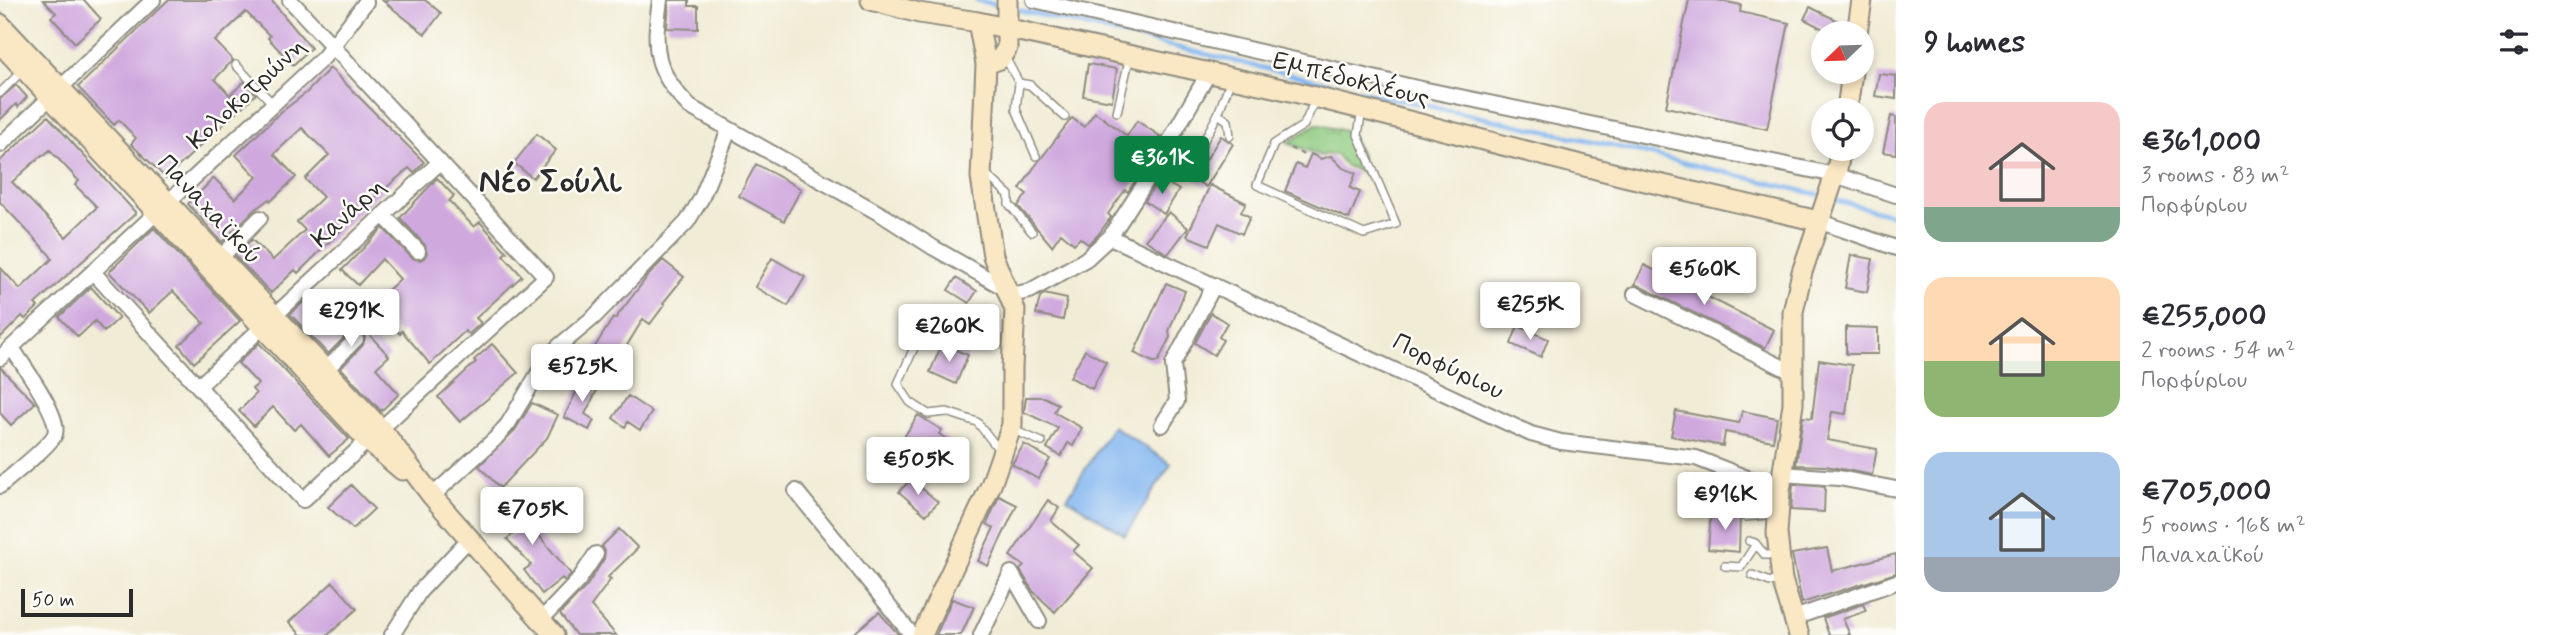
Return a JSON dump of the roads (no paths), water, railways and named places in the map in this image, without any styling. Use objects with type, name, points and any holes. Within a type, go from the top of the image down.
[{"type":"main road","name":"Εμπεδοκλέους","points":[[871,0],[919,13],[978,22],[1317,98],[1625,176],[1819,218]]},
{"type":"main road","points":[[986,64],[1000,59],[1004,54],[1009,29],[1007,0]]},
{"type":"main road","points":[[1859,21],[1862,0]]},
{"type":"main road","points":[[922,635],[991,485],[1011,429],[1013,415],[1012,367],[1016,322],[1013,301],[1003,285],[993,256],[981,169],[986,64],[978,22]]},
{"type":"main road","name":"Παναχαϊκού","points":[[0,24],[55,94],[432,496],[554,635]]},
{"type":"main road","name":"Παναχαϊκού","points":[[0,43],[23,70],[55,94]]},
{"type":"main road","points":[[1797,626],[1782,580],[1779,555],[1781,483],[1792,410],[1795,300],[1838,161]]},
{"type":"main road","name":"Παναχαϊκού","points":[[161,208],[219,259],[267,322],[325,371],[375,436]]},
{"type":"street","points":[[93,272],[303,500],[546,277],[289,0]]},
{"type":"street","points":[[660,0],[656,42],[659,66],[673,90],[690,107],[884,216],[1015,294],[1030,291],[1086,258],[1110,237],[1147,180],[1208,74]]},
{"type":"street","points":[[1034,0],[1054,1],[1417,88],[1896,195]]},
{"type":"street","points":[[0,145],[147,2]]},
{"type":"street","name":"Κολοκοτρώνη","points":[[0,358],[332,48],[366,2]]},
{"type":"street","points":[[432,496],[501,431],[558,347],[594,317],[687,222],[701,200],[729,130]]},
{"type":"street","name":"Κανάρη","points":[[199,386],[440,162]]},
{"type":"street","points":[[383,215],[418,251]]},
{"type":"street","points":[[219,259],[260,218]]},
{"type":"street","points":[[1819,218],[1896,248]]},
{"type":"street","name":"Πορφύριου","points":[[1110,237],[1531,434],[1561,442],[1696,458],[1781,483],[1839,478],[1896,489]]},
{"type":"street","points":[[1162,425],[1177,401],[1172,365],[1214,285]]},
{"type":"street","points":[[1635,294],[1794,373]]},
{"type":"street","points":[[325,371],[356,340]]},
{"type":"street","points":[[558,347],[607,380]]},
{"type":"street","points":[[0,486],[48,443],[55,434],[56,426],[50,411],[12,348]]},
{"type":"street","points":[[796,491],[912,635]]},
{"type":"street","points":[[392,635],[419,591],[470,538]]},
{"type":"street","points":[[541,620],[578,581],[596,554]]},
{"type":"street","points":[[981,635],[1011,573],[1038,621]]},
{"type":"street","points":[[1797,626],[1896,582]]},
{"type":"lane","points":[[1004,54],[1019,83],[1016,110],[1036,156]]},
{"type":"lane","points":[[1118,112],[1130,56]]},
{"type":"lane","points":[[236,65],[273,104]]},
{"type":"lane","points":[[0,93],[23,70]]},
{"type":"lane","points":[[1184,177],[1218,114],[1231,79]]},
{"type":"lane","points":[[1019,83],[1030,85],[1065,117]]},
{"type":"lane","points":[[1317,98],[1304,125],[1274,144],[1257,185],[1364,234],[1396,224],[1358,135],[1362,109]]},
{"type":"lane","points":[[1218,114],[1228,121],[1230,136]]},
{"type":"lane","points":[[981,169],[1009,195],[1009,204],[1032,232]]},
{"type":"lane","points":[[924,345],[917,341],[898,384],[910,402],[928,414],[947,412],[977,422],[1003,454]]},
{"type":"lane","points":[[1011,429],[1042,442]]},
{"type":"lane","points":[[1745,517],[1779,514]]},
{"type":"lane","points":[[1725,566],[1741,567],[1753,543],[1765,555],[1779,555]]},
{"type":"lane","points":[[1752,575],[1770,582],[1782,580]]},
{"type":"water","points":[[1113,426],[1171,464],[1125,535],[1067,498]]},
{"type":"waterway","points":[[976,0],[1002,6]]},
{"type":"waterway","points":[[1011,8],[1369,93],[1610,145],[1824,196]]},
{"type":"waterway","points":[[1832,199],[1896,216]]},
{"type":"district","name":"Νέο Σούλι","points":[[550,183]]}]
